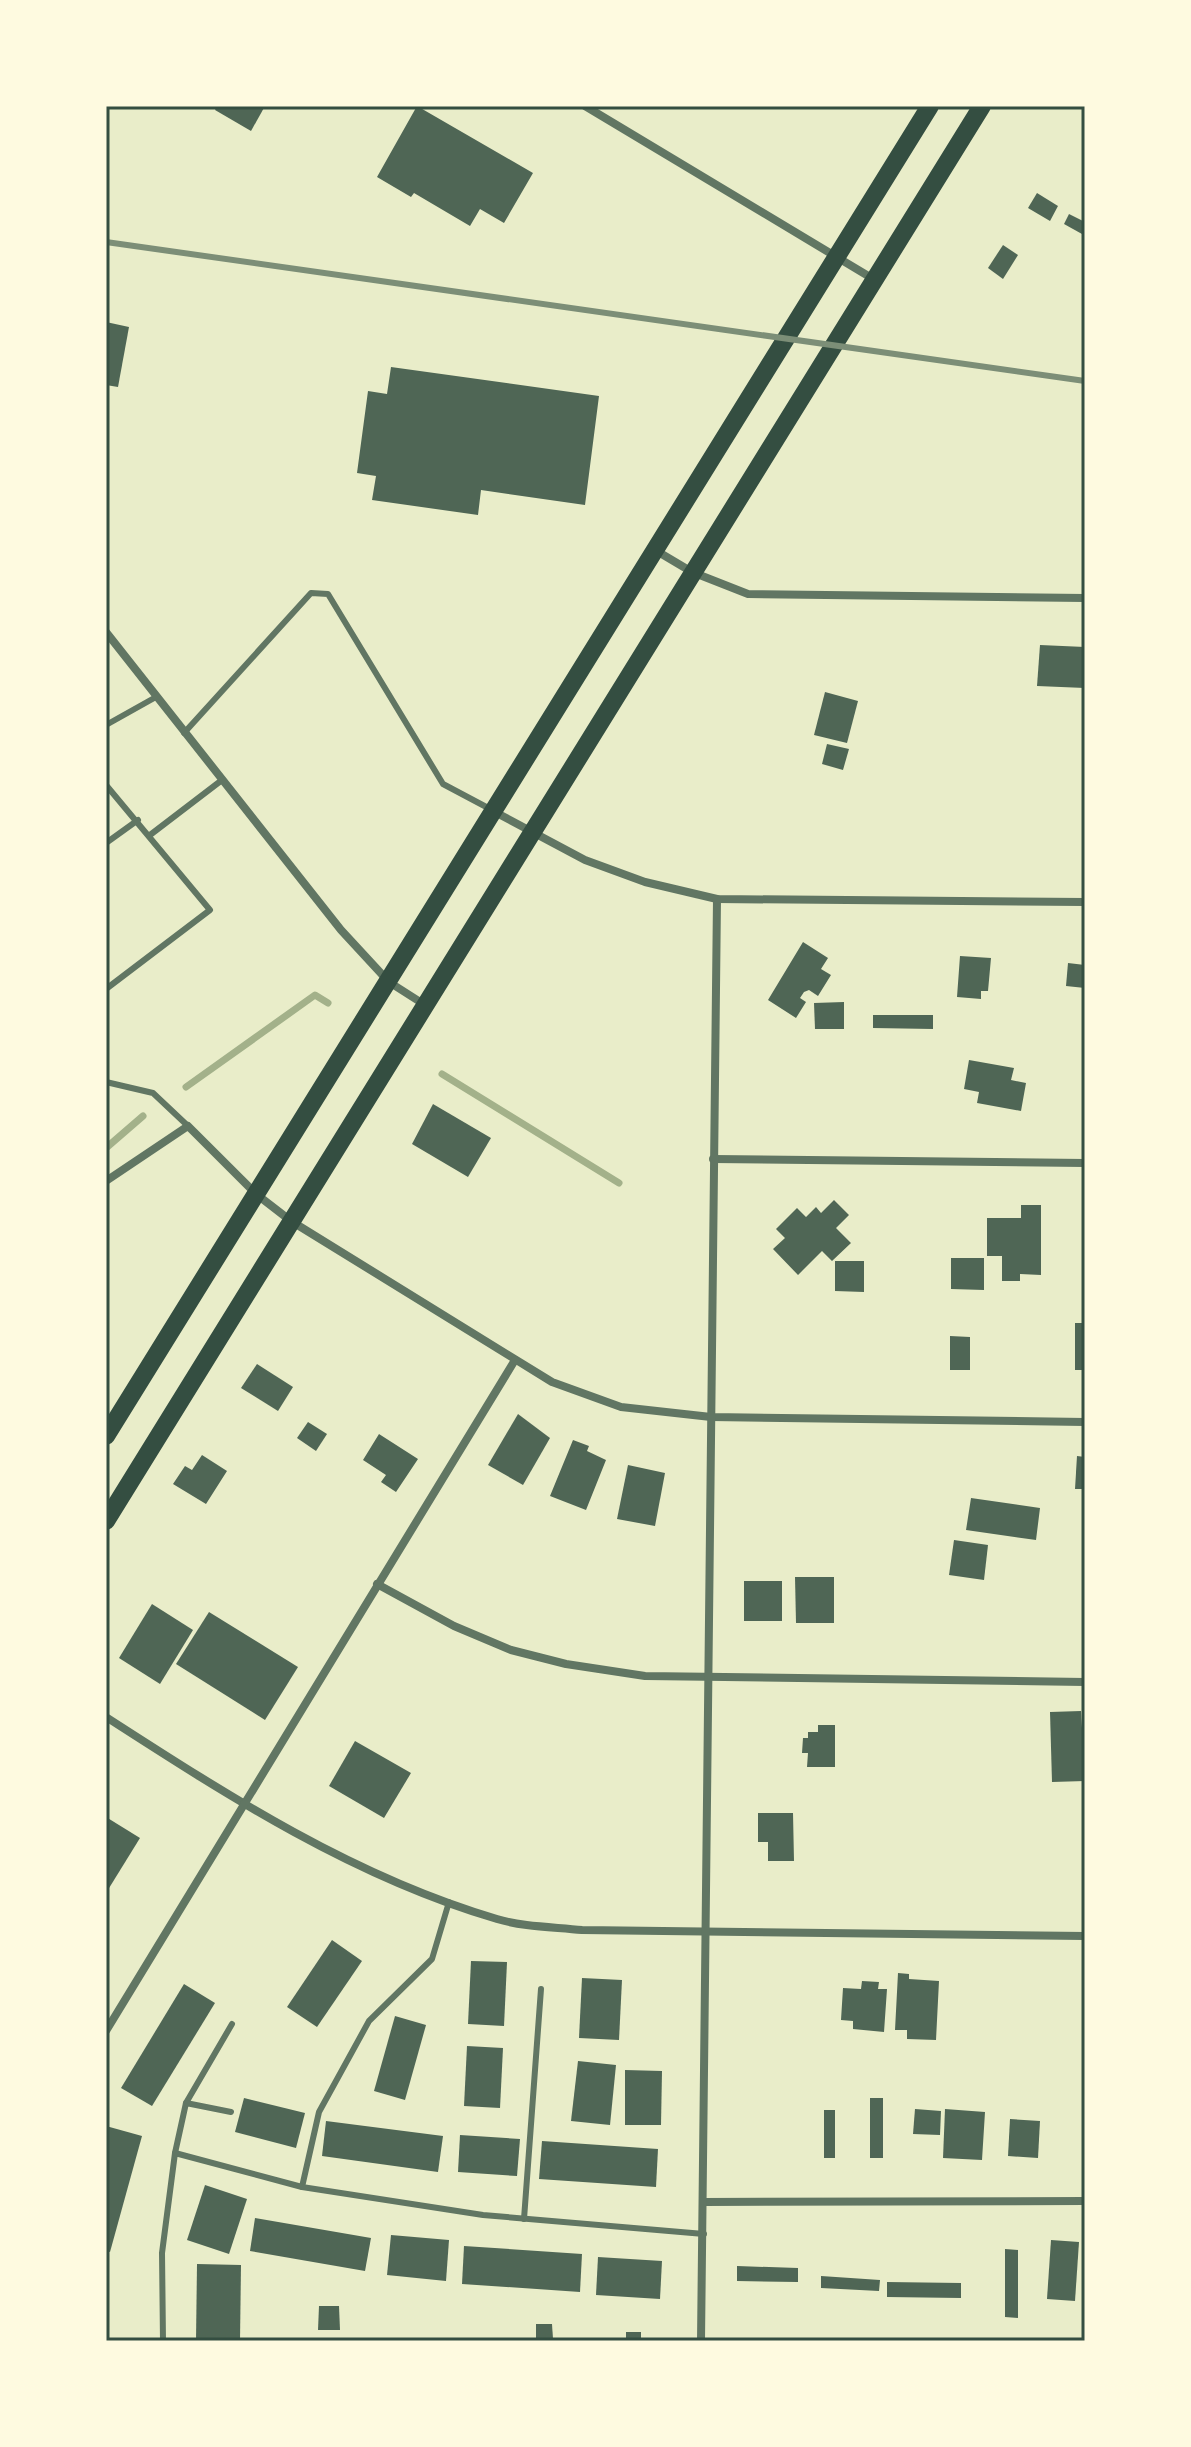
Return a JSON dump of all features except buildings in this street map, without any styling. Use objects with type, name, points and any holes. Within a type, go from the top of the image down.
[{"type":"main road","points":[[106,1436],[930,106]]},
{"type":"main road","points":[[106,1521],[982,106]]},
{"type":"street","points":[[585,106],[875,280]]},
{"type":"street","points":[[655,550],[692,572],[748,594],[1085,598]]},
{"type":"street","points":[[106,632],[341,930],[389,982],[426,1005]]},
{"type":"street","points":[[493,811],[530,834],[585,860],[645,882],[717,899],[1085,902]]},
{"type":"street","points":[[701,2341],[711,1679],[717,899]]},
{"type":"street","points":[[106,1181],[188,1126],[256,1194],[291,1221],[552,1382],[621,1407],[711,1417],[1085,1422]]},
{"type":"street","points":[[713,1159],[1085,1163]]},
{"type":"street","points":[[106,2031],[515,1360]]},
{"type":"street","points":[[377,1584],[454,1626],[511,1650],[579,1666],[645,1676],[1085,1682]]},
{"type":"street","points":[[106,1717],[244,1805],[325,1850],[499,1920],[568,1929],[707,1933],[1085,1936]]},
{"type":"street","points":[[704,2202],[1085,2201]]},
{"type":"lane","points":[[184,733],[311,593],[319,590],[328,594],[443,784],[493,811]]},
{"type":"lane","points":[[106,725],[156,697]]},
{"type":"lane","points":[[150,835],[222,780]]},
{"type":"lane","points":[[106,785],[210,910],[106,989]]},
{"type":"lane","points":[[106,843],[138,820]]},
{"type":"lane","points":[[106,1082],[153,1093],[188,1126]]},
{"type":"lane","points":[[302,2187],[319,2112],[369,2021],[432,1959],[450,1901]]},
{"type":"lane","points":[[524,2219],[541,1989]]},
{"type":"lane","points":[[163,2341],[162,2253],[175,2153],[186,2103],[232,2024]]},
{"type":"lane","points":[[186,2103],[231,2112]]},
{"type":"lane","points":[[175,2153],[302,2187],[524,2219],[704,2234]]},
{"type":"waterway","points":[[186,1087],[315,995],[328,1003]]},
{"type":"waterway","points":[[442,1074],[619,1183]]},
{"type":"waterway","points":[[106,1148],[143,1116]]},
{"type":"railway","points":[[106,242],[1085,381]]}]
